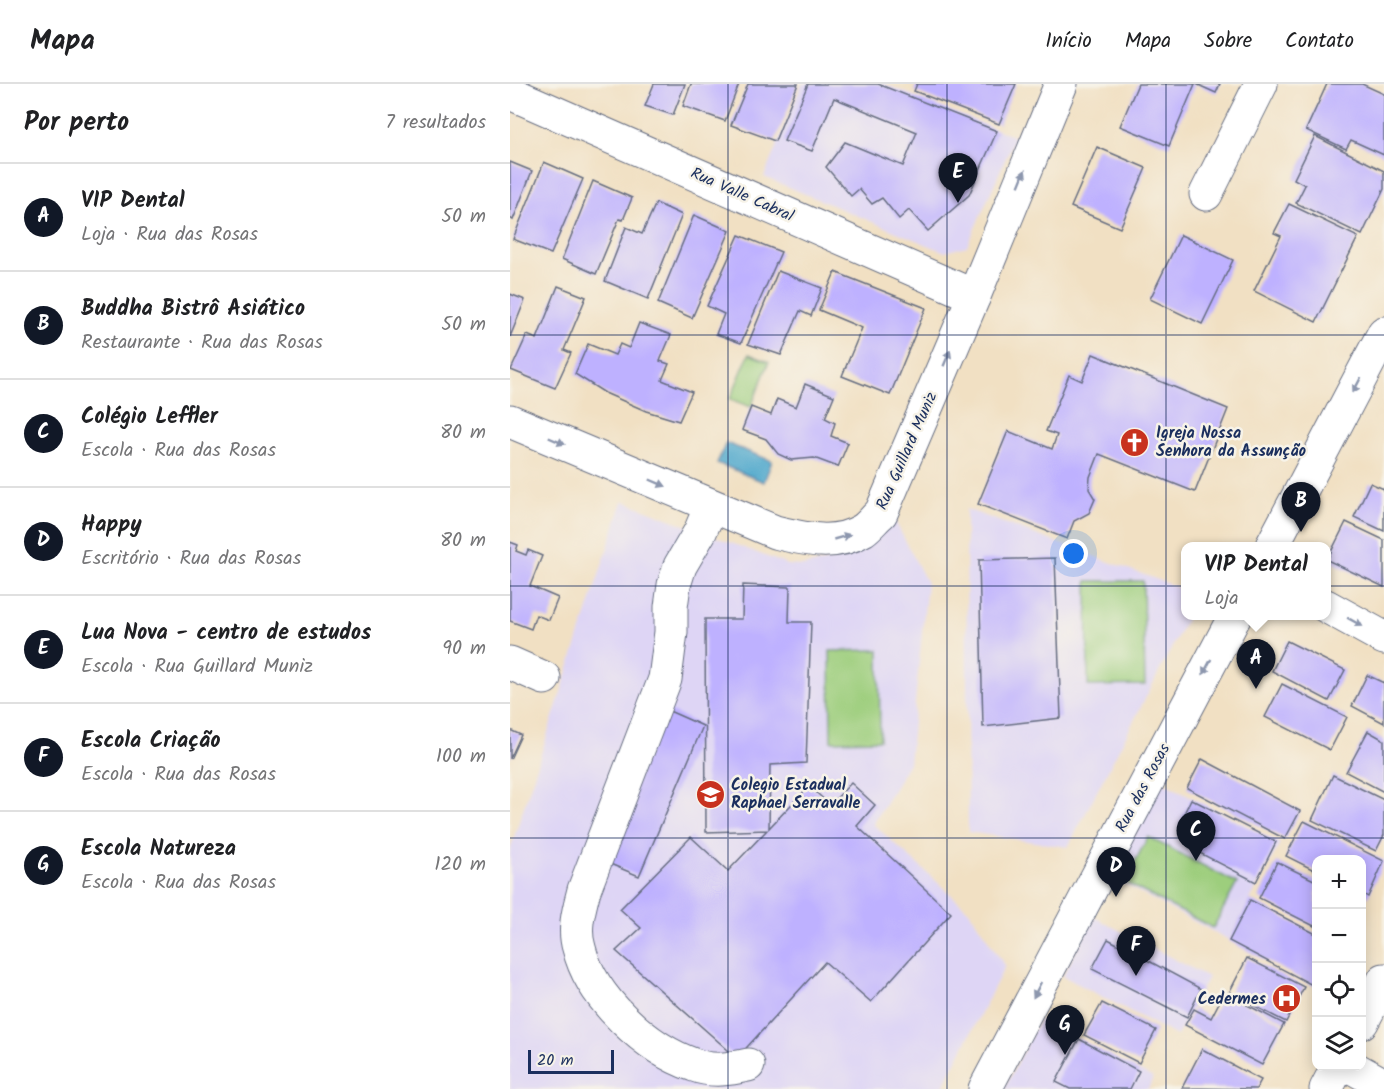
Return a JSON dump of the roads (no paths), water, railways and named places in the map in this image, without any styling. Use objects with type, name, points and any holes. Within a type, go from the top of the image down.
[{"type":"street","name":"Rua Guillard Muniz","points":[[510,421],[775,532],[812,541],[839,540],[863,530],[880,513],[974,296],[1061,84]]},
{"type":"street","points":[[1206,194],[1261,84]]},
{"type":"street","name":"Rua Valle Cabral","points":[[510,93],[974,296]]},
{"type":"street","points":[[1274,542],[1384,333]]},
{"type":"street","points":[[711,506],[700,532],[680,566],[674,585],[665,679],[584,890],[577,918],[578,947],[588,973],[602,995],[643,1036],[669,1054],[695,1066],[722,1070],[748,1065]]},
{"type":"street","points":[[1331,609],[1384,638]]},
{"type":"street","name":"Rua das Rosas","points":[[985,1089],[1232,620]]},
{"type":"street","points":[[510,663],[544,678]]},
{"type":"street","points":[[1365,1017],[1384,980]]},
{"type":"street","points":[[1326,1089],[1335,1071]]},
{"type":"street","points":[[1359,1071],[1384,1085]]},
{"type":"water","points":[[726,443],[772,461],[764,482],[717,463]]},
{"type":"place","name":"Lua Nova - centro de estudos","points":[[958,203]]},
{"type":"place","name":"Igreja Nossa Senhora da Assunção","points":[[1135,442]]},
{"type":"place","name":"Buddha Bistrô Asiático","points":[[1301,532]]},
{"type":"place","name":"VIP Dental","points":[[1256,689]]},
{"type":"place","name":"Colegio Estadual Raphael Serravalle","points":[[710,794]]},
{"type":"place","name":"Colégio Leffler","points":[[1196,861]]},
{"type":"place","name":"Happy","points":[[1116,897]]},
{"type":"place","name":"Escola Criação","points":[[1136,976]]},
{"type":"place","name":"Cedermes","points":[[1287,999]]},
{"type":"place","name":"Escola Natureza","points":[[1065,1055]]}]
